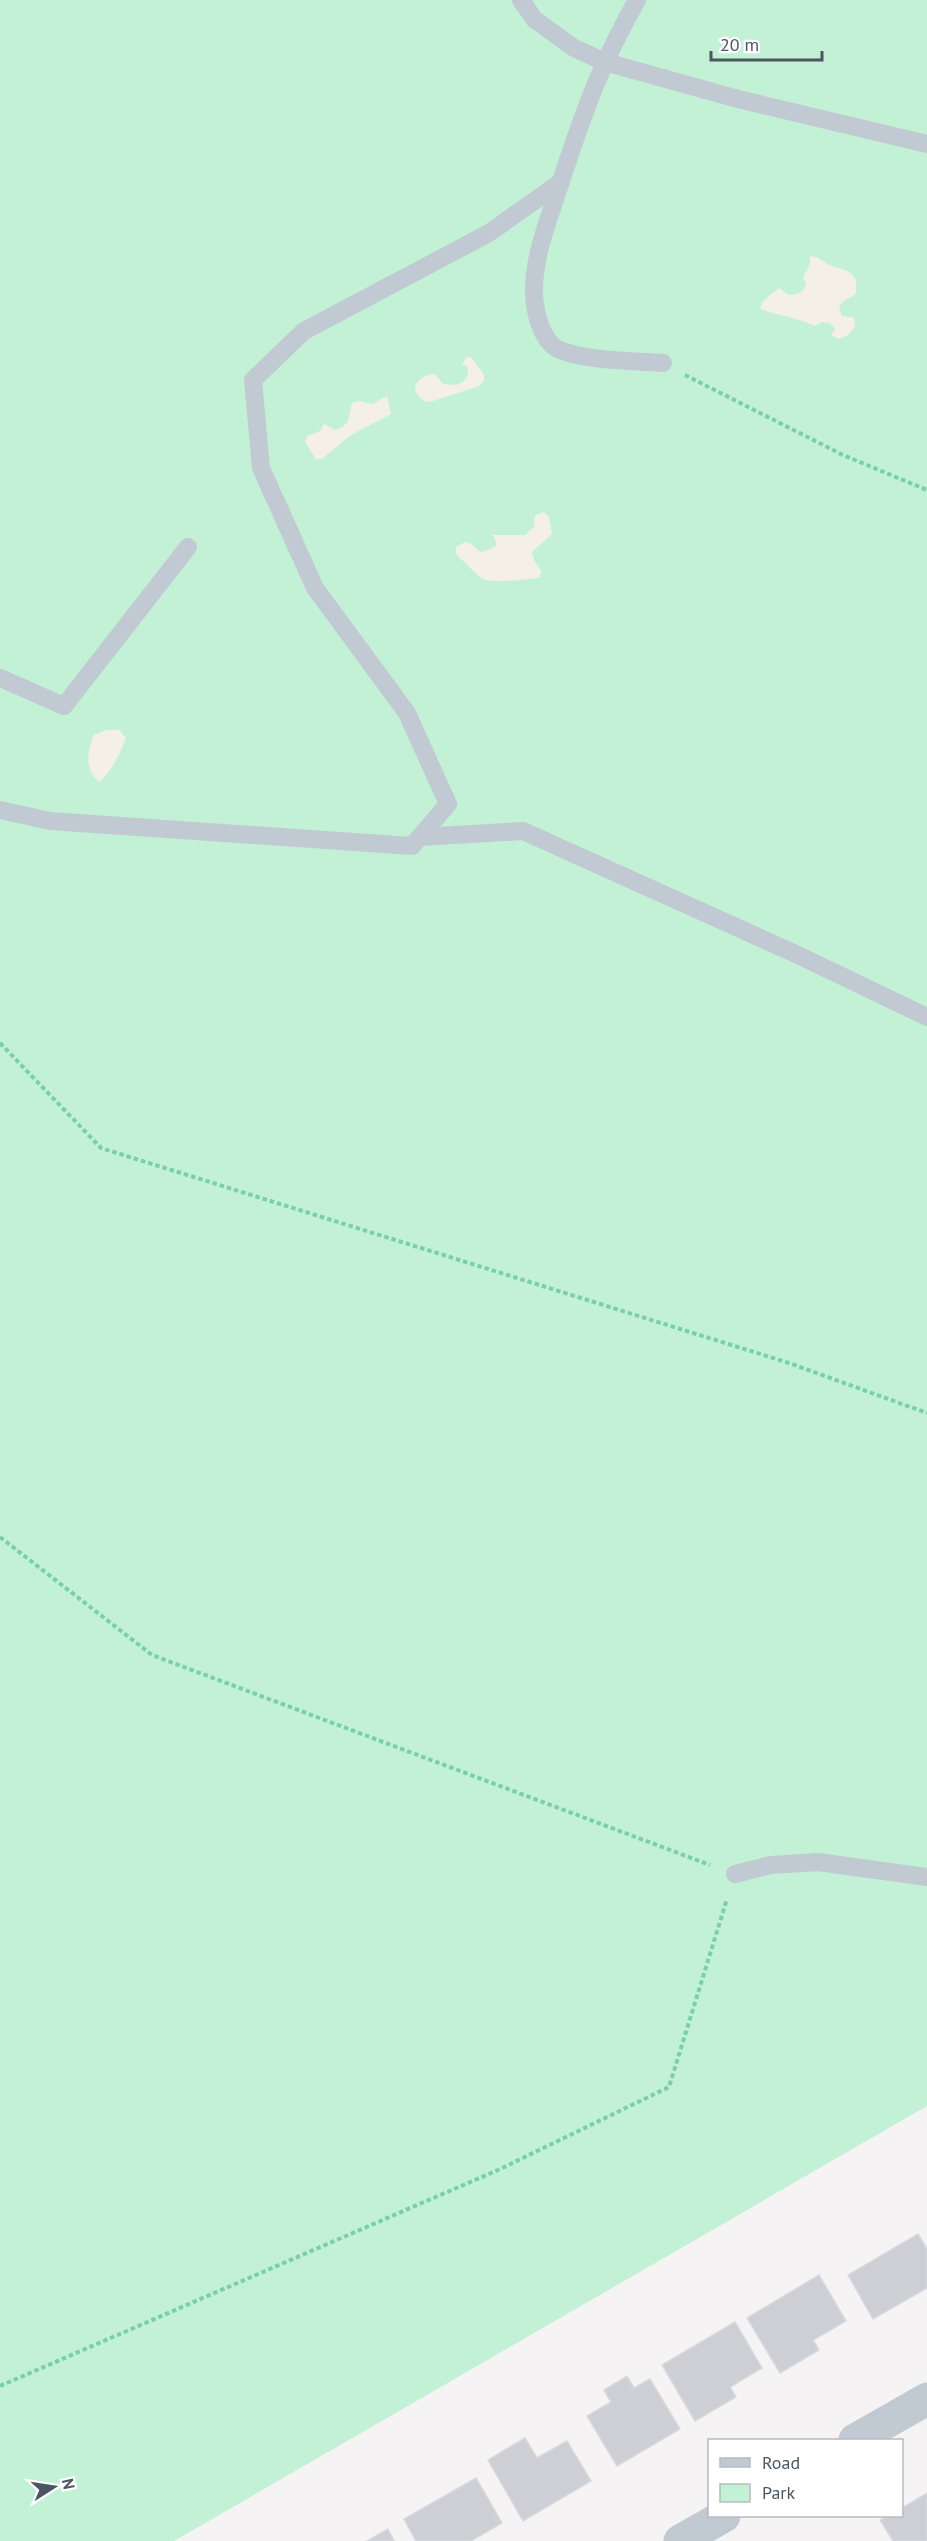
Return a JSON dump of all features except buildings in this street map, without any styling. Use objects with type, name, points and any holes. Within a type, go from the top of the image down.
[{"type":"street","points":[[857,2439],[927,2399]]},
{"type":"street","points":[[680,2541],[722,2517]]},
{"type":"lane","points":[[521,0],[534,19],[574,48],[605,62],[738,99],[927,144]]},
{"type":"lane","points":[[637,0],[605,62],[561,182],[547,223],[534,290],[536,313],[543,333],[553,345],[568,353],[589,357],[663,363]]},
{"type":"lane","points":[[0,810],[50,821],[412,846],[448,804],[407,713],[315,588],[261,468],[253,381],[304,331],[489,233],[561,182]]},
{"type":"lane","points":[[0,678],[64,706],[188,547]]},
{"type":"lane","points":[[420,837],[523,831],[798,955],[927,1017]]},
{"type":"lane","points":[[735,1874],[771,1865],[818,1862],[927,1877]]},
{"type":"path","points":[[663,363],[843,455],[927,490]]},
{"type":"path","points":[[0,1043],[101,1148],[789,1363],[927,1413]]},
{"type":"path","points":[[0,1536],[152,1655],[735,1874],[669,2087],[498,2170],[0,2386]]},
{"type":"green space","points":[[0,0],[927,0],[927,2106],[174,2541],[0,2541]]},
{"type":"sand","points":[[810,256],[849,272],[855,279],[856,294],[842,302],[839,309],[842,316],[854,318],[855,327],[848,335],[839,339],[831,335],[835,329],[830,323],[822,322],[814,326],[760,308],[763,301],[779,288],[789,295],[797,294],[804,289],[806,284],[803,278],[810,264]]},
{"type":"sand","points":[[467,357],[472,358],[484,375],[484,381],[479,386],[426,402],[416,393],[417,383],[431,374],[443,384],[453,385],[465,380],[468,371],[467,366],[462,364]]},
{"type":"sand","points":[[387,396],[391,414],[351,435],[322,459],[316,459],[305,442],[307,436],[320,431],[324,424],[335,430],[344,426],[347,423],[352,403],[358,401],[372,404]]},
{"type":"sand","points":[[544,512],[549,517],[552,534],[532,552],[541,571],[540,577],[512,581],[483,579],[456,554],[456,547],[465,542],[470,543],[480,552],[497,545],[493,535],[525,535],[535,526],[536,515]]},
{"type":"sand","points":[[106,730],[119,730],[126,738],[112,767],[99,782],[91,771],[88,760],[94,735]]}]
